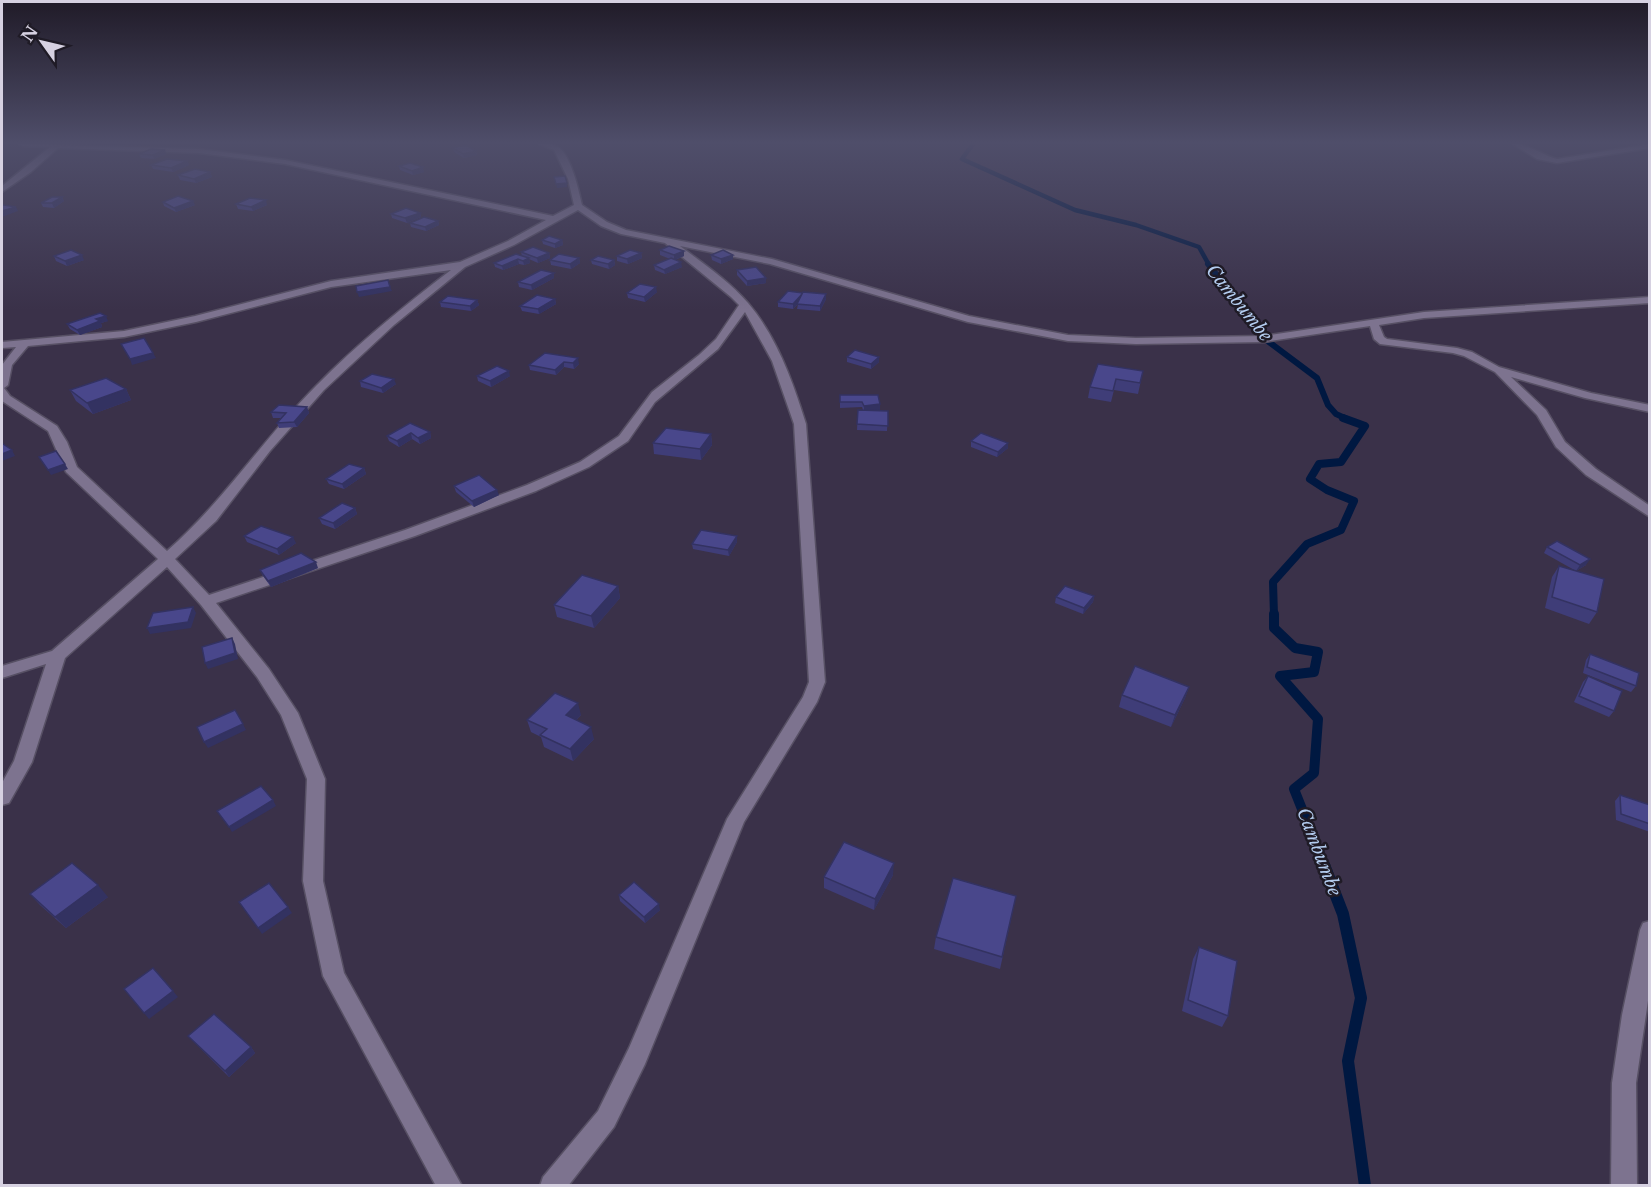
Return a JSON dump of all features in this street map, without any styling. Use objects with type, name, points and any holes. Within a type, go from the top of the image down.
[{"type":"street","points":[[461,199],[553,219]]},
{"type":"street","points":[[577,199],[579,206],[604,224],[624,232],[772,262],[968,319],[1068,338],[1136,341],[1264,339],[1424,315],[1650,300]]},
{"type":"street","points":[[2,672],[58,655],[212,518],[266,448],[320,388],[390,323],[462,265],[511,243],[579,206]]},
{"type":"street","points":[[552,1185],[606,1119],[637,1056],[736,819],[811,698],[817,682],[800,424],[788,386],[762,333],[744,304],[710,273],[666,240]]},
{"type":"street","points":[[2,345],[23,345],[124,334],[196,320],[331,284],[462,265]]},
{"type":"street","points":[[206,601],[378,546],[555,479],[588,462],[618,443],[634,428],[643,409],[655,395],[709,353],[729,330],[744,304]]},
{"type":"street","points":[[1374,324],[1379,339],[1384,342],[1453,350],[1468,354],[1495,369],[1589,396],[1650,409]]},
{"type":"street","points":[[2,385],[7,365],[23,345]]},
{"type":"street","points":[[1495,369],[1542,412],[1560,444],[1591,472],[1623,492],[1650,513]]},
{"type":"street","points":[[2,391],[5,398],[53,429],[61,442],[71,469],[165,558],[206,601],[263,673],[289,713],[316,779],[313,881],[334,976],[450,1185]]},
{"type":"street","points":[[2,798],[23,762],[43,695],[58,655]]},
{"type":"street","points":[[1624,1185],[1624,1083],[1633,1015],[1650,930]]},
{"type":"building","points":[[48,199],[58,199],[52,203],[41,203]]},
{"type":"building","points":[[170,199],[193,201],[174,208],[163,202]]},
{"type":"building","points":[[247,199],[266,200],[251,207],[236,204]]},
{"type":"building","points":[[2,205],[4,205],[16,207],[2,211]]},
{"type":"building","points":[[406,208],[420,213],[405,218],[391,214]]},
{"type":"building","points":[[424,217],[438,221],[425,227],[410,223]]},
{"type":"building","points":[[549,236],[562,240],[555,244],[542,240]]},
{"type":"building","points":[[669,246],[684,251],[674,255],[660,250]]},
{"type":"building","points":[[533,247],[549,253],[537,258],[521,252]]},
{"type":"building","points":[[71,250],[82,255],[65,261],[54,256]]},
{"type":"building","points":[[630,250],[641,253],[627,259],[617,256]]},
{"type":"building","points":[[723,250],[733,255],[721,259],[711,255]]},
{"type":"building","points":[[516,254],[529,258],[523,261],[518,259],[502,266],[494,263]]},
{"type":"building","points":[[559,254],[579,258],[570,264],[550,260]]},
{"type":"building","points":[[598,256],[614,260],[608,264],[591,260]]},
{"type":"building","points":[[671,258],[681,262],[664,270],[654,265]]},
{"type":"building","points":[[756,267],[766,278],[747,281],[737,270]]},
{"type":"building","points":[[541,270],[554,273],[531,285],[518,282]]},
{"type":"building","points":[[388,280],[390,287],[357,292],[356,286]]},
{"type":"building","points":[[640,284],[656,287],[644,297],[627,293]]},
{"type":"building","points":[[788,291],[803,293],[793,304],[778,302]]},
{"type":"building","points":[[803,292],[826,294],[820,306],[797,304]]},
{"type":"building","points":[[537,295],[555,299],[538,309],[520,306]]},
{"type":"building","points":[[448,296],[477,300],[470,306],[440,302]]},
{"type":"building","points":[[100,313],[106,316],[96,319],[100,321],[77,330],[67,324]]},
{"type":"building","points":[[144,338],[153,353],[130,359],[121,344]]},
{"type":"building","points":[[855,350],[879,357],[871,364],[847,357]]},
{"type":"building","points":[[545,353],[578,358],[573,363],[564,362],[555,370],[529,365]]},
{"type":"building","points":[[1098,364],[1143,371],[1140,383],[1116,379],[1113,391],[1090,387]]},
{"type":"building","points":[[497,366],[509,371],[490,381],[477,376]]},
{"type":"building","points":[[372,374],[394,379],[381,388],[360,381]]},
{"type":"building","points":[[106,378],[126,389],[87,403],[70,390]]},
{"type":"building","points":[[840,395],[878,395],[880,404],[864,406],[862,402],[840,402]]},
{"type":"building","points":[[279,405],[307,407],[294,422],[277,423],[286,413],[271,412]]},
{"type":"building","points":[[858,410],[888,411],[888,426],[857,424]]},
{"type":"building","points":[[410,423],[430,432],[418,438],[411,433],[397,441],[387,436]]},
{"type":"building","points":[[666,428],[711,434],[700,449],[653,443]]},
{"type":"building","points":[[981,433],[1008,443],[998,452],[971,441]]},
{"type":"building","points":[[3,444],[12,450],[2,454]]},
{"type":"building","points":[[56,451],[65,464],[48,470],[39,457]]},
{"type":"building","points":[[349,464],[364,468],[342,484],[326,479]]},
{"type":"building","points":[[479,475],[497,490],[472,501],[454,486]]},
{"type":"building","points":[[342,503],[355,508],[333,523],[319,518]]},
{"type":"building","points":[[261,526],[293,537],[277,549],[244,536]]},
{"type":"building","points":[[701,530],[737,536],[728,550],[692,544]]},
{"type":"building","points":[[1557,541],[1590,559],[1580,565],[1547,547]]},
{"type":"building","points":[[301,553],[316,562],[268,581],[260,570]]},
{"type":"building","points":[[1559,566],[1604,579],[1597,612],[1552,597]]},
{"type":"building","points":[[582,575],[618,586],[591,616],[554,605]]},
{"type":"building","points":[[1065,586],[1094,596],[1084,608],[1056,597]]},
{"type":"building","points":[[193,607],[188,622],[147,628],[153,613]]},
{"type":"building","points":[[232,638],[235,653],[205,663],[202,647]]},
{"type":"building","points":[[1590,654],[1639,673],[1636,686],[1587,667]]},
{"type":"building","points":[[1135,666],[1189,687],[1175,715],[1122,695]]},
{"type":"building","points":[[1588,676],[1622,691],[1614,711],[1579,696]]},
{"type":"building","points":[[555,693],[578,703],[566,715],[591,727],[570,749],[540,735],[547,729],[527,720]]},
{"type":"building","points":[[235,710],[243,724],[204,742],[197,727]]},
{"type":"building","points":[[261,786],[273,800],[229,827],[217,811]]},
{"type":"building","points":[[1620,795],[1650,805],[1650,824],[1621,814]]},
{"type":"building","points":[[844,842],[894,863],[875,899],[824,877]]},
{"type":"building","points":[[72,863],[98,885],[55,917],[30,894]]},
{"type":"building","points":[[953,878],[1016,896],[1002,957],[936,937]]},
{"type":"building","points":[[634,882],[659,904],[644,917],[619,895]]},
{"type":"building","points":[[269,883],[288,907],[258,928],[239,902]]},
{"type":"building","points":[[1199,947],[1237,961],[1228,1016],[1188,1000]]},
{"type":"building","points":[[153,968],[173,991],[144,1013],[124,989]]},
{"type":"building","points":[[214,1014],[251,1047],[225,1071],[188,1036]]},
{"type":"waterway","name":"Cambumbe","points":[[1051,199],[1075,210],[1136,225],[1199,247],[1209,265]]},
{"type":"waterway","name":"Cambumbe","points":[[1208,264],[1236,299],[1261,336],[1317,378],[1328,405],[1336,414],[1347,419]]},
{"type":"waterway","name":"Cambumbe","points":[[1274,616],[1273,582],[1307,544],[1341,530],[1354,501],[1327,490],[1310,479],[1319,464],[1341,462],[1365,426],[1343,418]]},
{"type":"waterway","name":"Cambumbe","points":[[1274,616],[1274,628],[1295,648],[1318,652],[1314,672],[1280,676],[1318,719],[1314,773],[1294,789],[1325,867]]},
{"type":"waterway","name":"Cambumbe","points":[[1324,865],[1343,914],[1361,998],[1348,1061],[1365,1186]]}]
